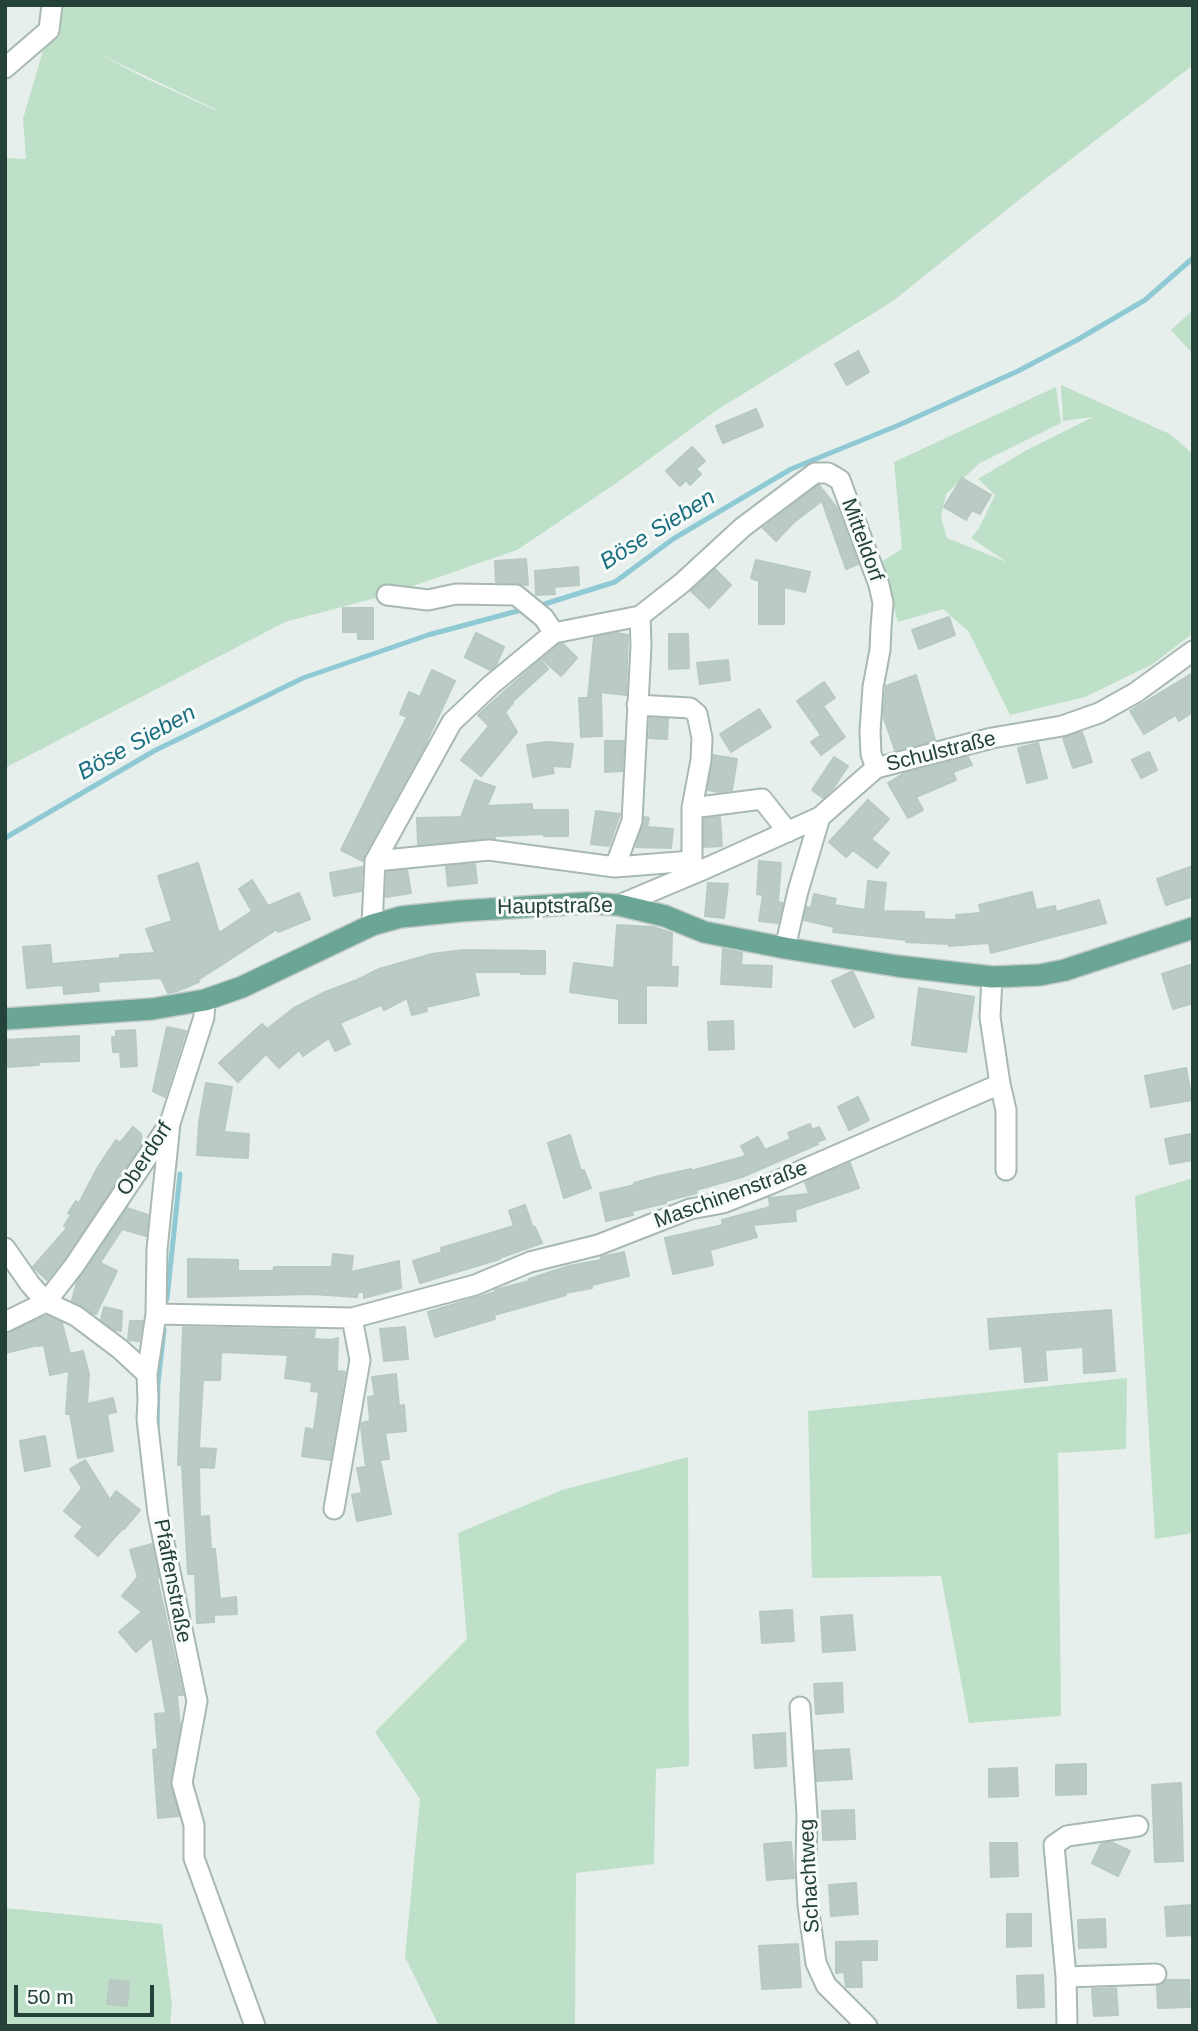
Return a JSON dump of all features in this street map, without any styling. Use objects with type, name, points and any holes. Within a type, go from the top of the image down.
[{"type":"main road","name":"Hauptstraße","points":[[5,1019],[152,1009],[205,1000],[242,986],[372,925],[401,917],[460,911],[587,903],[619,905],[665,916],[704,932],[785,948],[897,966],[992,977],[1040,975],[1065,970],[1193,928]]},
{"type":"street","points":[[5,68],[49,30],[52,5]]},
{"type":"street","name":"Mitteldorf","points":[[372,925],[374,861],[452,722],[549,625],[640,616],[682,583],[743,527],[816,473],[828,473],[840,480],[879,585],[883,603],[870,731],[876,768]]},
{"type":"street","points":[[387,595],[428,600],[456,594],[516,595],[549,625]]},
{"type":"street","points":[[615,867],[632,821],[641,646],[640,616]]},
{"type":"street","name":"Schulstraße","points":[[619,905],[820,817],[876,768],[992,738],[1062,726],[1099,713],[1135,693],[1193,651]]},
{"type":"street","points":[[374,861],[489,850],[615,867],[691,861],[692,808],[701,760],[702,738],[697,714],[690,708],[637,705]]},
{"type":"street","points":[[692,808],[762,799],[788,832]]},
{"type":"street","points":[[785,948],[798,891],[820,817]]},
{"type":"street","points":[[992,977],[990,1017],[1006,1110],[1006,1170]]},
{"type":"street","name":"Oberdorf","points":[[5,1322],[46,1302],[170,1123],[204,1017],[205,1000]]},
{"type":"street","name":"Maschinenstraße","points":[[156,1314],[352,1318],[475,1285],[530,1262],[598,1245],[690,1209],[723,1203],[1000,1084]]},
{"type":"street","name":"Pfaffenstraße","points":[[170,1123],[157,1249],[156,1314],[147,1374],[147,1419],[158,1514],[197,1701],[182,1783],[194,1825],[194,1858],[255,2026]]},
{"type":"street","points":[[5,1248],[46,1302],[76,1315],[147,1374]]},
{"type":"street","points":[[334,1509],[360,1360],[352,1318]]},
{"type":"street","name":"Schachtweg","points":[[800,1707],[807,1815],[808,1905],[816,1964],[826,1985],[867,2026]]},
{"type":"street","points":[[1067,2026],[1066,1977],[1054,1845],[1067,1836],[1138,1826]]},
{"type":"street","points":[[1066,1977],[1156,1974]]},
{"type":"green space","points":[[52,5],[1193,5],[1193,65],[893,301],[717,410],[615,484],[517,550],[387,595],[285,622],[5,768],[5,158],[26,159],[23,119],[49,30]],"holes":[[[97,53],[215,109],[145,78]]]},
{"type":"green space","points":[[1193,310],[1193,354],[1171,330]]},
{"type":"green space","points":[[1061,385],[1170,434],[1193,454],[1193,633],[1153,664],[1085,697],[1010,715],[969,632],[943,609],[898,622],[881,562],[902,549],[894,462],[1056,387],[1061,423],[980,463],[946,494],[941,517],[947,538],[1007,562],[971,538],[979,528],[995,495],[978,479],[1027,450],[1093,417],[1063,421]]},
{"type":"green space","points":[[1193,1178],[1193,1533],[1155,1539],[1135,1196]]},
{"type":"green space","points":[[1127,1378],[1126,1449],[1058,1453],[1061,1716],[969,1723],[941,1576],[812,1578],[808,1411]]},
{"type":"green space","points":[[688,1457],[689,1766],[656,1769],[654,1864],[576,1873],[575,2026],[439,2026],[405,1957],[420,1799],[375,1732],[467,1639],[458,1533],[562,1490]]},
{"type":"green space","points":[[5,1908],[162,1924],[172,2005],[170,2026],[5,2026]]},
{"type":"building","points":[[858,351],[869,372],[847,385],[835,364]]},
{"type":"building","points":[[756,409],[763,426],[723,443],[716,426]]},
{"type":"building","points":[[692,447],[705,461],[696,469],[701,474],[690,485],[686,480],[680,486],[666,471]]},
{"type":"building","points":[[962,478],[991,495],[980,514],[972,510],[966,520],[944,507]]},
{"type":"building","points":[[819,485],[837,508],[858,564],[846,569],[822,501],[794,522],[776,541],[763,528]]},
{"type":"building","points":[[526,559],[528,585],[496,582],[495,561]]},
{"type":"building","points":[[756,560],[810,572],[805,592],[784,587],[784,624],[759,624],[759,581],[751,578]]},
{"type":"building","points":[[578,567],[579,585],[554,587],[555,594],[536,595],[535,571]]},
{"type":"building","points":[[715,569],[731,585],[709,608],[691,591]]},
{"type":"building","points":[[343,608],[373,608],[373,639],[358,639],[358,632],[343,632]]},
{"type":"building","points":[[949,617],[955,635],[919,649],[912,630]]},
{"type":"building","points":[[476,633],[504,647],[496,665],[490,670],[465,657]]},
{"type":"building","points":[[617,633],[628,635],[626,695],[601,692],[602,736],[581,737],[579,698],[588,698],[594,637]]},
{"type":"building","points":[[669,634],[688,634],[689,668],[669,669]]},
{"type":"building","points":[[559,644],[563,644],[577,658],[561,676],[542,659]]},
{"type":"building","points":[[540,660],[548,669],[512,702],[505,712],[517,732],[481,776],[461,760],[489,726],[478,715]]},
{"type":"building","points":[[728,660],[730,680],[700,684],[697,663]]},
{"type":"building","points":[[432,670],[455,681],[424,747],[363,861],[341,850],[407,717],[400,714],[409,692],[420,697]]},
{"type":"building","points":[[1193,673],[1193,712],[1179,721],[1176,715],[1144,734],[1130,711]]},
{"type":"building","points":[[916,675],[935,740],[895,750],[883,716],[886,686]]},
{"type":"building","points":[[824,682],[835,698],[823,706],[845,737],[821,755],[811,742],[821,735],[797,701]]},
{"type":"building","points":[[759,709],[771,727],[731,752],[720,734]]},
{"type":"building","points":[[650,718],[668,719],[667,739],[649,738]]},
{"type":"building","points":[[1082,732],[1092,762],[1073,768],[1063,738]]},
{"type":"building","points":[[605,741],[624,741],[622,771],[605,772]]},
{"type":"building","points":[[546,742],[573,744],[570,767],[552,766],[554,773],[533,777],[527,745]]},
{"type":"building","points":[[1038,743],[1047,778],[1027,783],[1018,748]]},
{"type":"building","points":[[1149,752],[1157,770],[1141,778],[1132,760]]},
{"type":"building","points":[[713,755],[737,759],[732,790],[708,790]]},
{"type":"building","points":[[834,757],[848,766],[832,790],[823,798],[812,790]]},
{"type":"building","points":[[968,757],[972,765],[953,772],[956,780],[916,797],[923,810],[908,818],[888,783],[903,774]]},
{"type":"building","points":[[475,780],[495,787],[487,806],[532,804],[532,810],[568,810],[568,836],[495,836],[418,845],[417,818],[461,817]]},
{"type":"building","points":[[868,800],[889,819],[871,839],[889,853],[877,868],[853,850],[846,857],[829,842]]},
{"type":"building","points":[[596,811],[620,814],[609,846],[591,844]]},
{"type":"building","points":[[644,817],[649,818],[647,827],[673,829],[671,848],[636,847]]},
{"type":"building","points":[[720,817],[722,846],[704,847],[704,819]]},
{"type":"building","points":[[759,861],[781,863],[778,902],[783,903],[778,923],[759,921],[763,895],[757,894]]},
{"type":"building","points":[[198,863],[219,933],[252,911],[239,889],[252,880],[268,906],[299,893],[310,919],[278,932],[277,929],[198,980],[199,982],[177,991],[168,993],[161,978],[98,982],[99,991],[64,994],[63,985],[27,988],[23,947],[50,945],[52,964],[155,953],[146,929],[172,921],[158,876]]},
{"type":"building","points":[[475,864],[477,883],[448,886],[446,866]]},
{"type":"building","points":[[1193,866],[1193,896],[1166,905],[1157,879]]},
{"type":"building","points":[[362,867],[361,891],[334,896],[330,873]]},
{"type":"building","points":[[407,870],[411,893],[386,897],[387,872]]},
{"type":"building","points":[[868,881],[886,883],[883,911],[924,912],[924,919],[957,920],[956,915],[981,913],[979,905],[1032,892],[1036,910],[1055,906],[1056,912],[1099,900],[1106,923],[991,953],[989,943],[949,946],[906,942],[833,932],[834,927],[804,920],[807,907],[811,908],[814,894],[836,899],[834,905],[865,910]]},
{"type":"building","points":[[708,883],[728,884],[724,918],[705,916]]},
{"type":"building","points":[[617,925],[653,927],[672,933],[671,967],[678,967],[677,986],[646,985],[646,1023],[619,1023],[619,999],[570,992],[574,963],[614,968]]},
{"type":"building","points":[[723,949],[742,953],[741,965],[772,966],[771,987],[721,984]]},
{"type":"building","points":[[463,950],[545,951],[545,974],[474,972],[479,995],[426,1007],[427,1011],[412,1015],[407,998],[384,1010],[381,1005],[340,1023],[350,1044],[335,1051],[329,1038],[303,1056],[299,1050],[279,1068],[266,1054],[238,1082],[219,1063],[262,1024],[267,1029],[294,1008],[325,992],[379,969],[432,954]]},
{"type":"building","points":[[1193,964],[1193,1003],[1173,1009],[1162,974]]},
{"type":"building","points":[[851,972],[874,1017],[854,1027],[832,981]]},
{"type":"building","points":[[919,988],[974,997],[966,1052],[912,1045]]},
{"type":"building","points":[[733,1021],[734,1049],[709,1050],[708,1022]]},
{"type":"building","points":[[167,1027],[186,1031],[165,1097],[153,1091]]},
{"type":"building","points":[[135,1030],[137,1066],[121,1067],[120,1052],[113,1052],[112,1037],[116,1037],[116,1031]]},
{"type":"building","points":[[79,1036],[79,1061],[38,1062],[39,1065],[5,1067],[5,1040]]},
{"type":"building","points":[[1186,1068],[1192,1100],[1151,1107],[1145,1076]]},
{"type":"building","points":[[206,1083],[232,1087],[224,1132],[249,1134],[248,1158],[197,1155],[199,1122]]},
{"type":"building","points":[[858,1097],[869,1120],[849,1130],[838,1107]]},
{"type":"building","points":[[810,1124],[812,1130],[819,1127],[825,1139],[817,1142],[818,1144],[742,1177],[696,1190],[697,1193],[666,1203],[632,1211],[633,1215],[606,1221],[600,1193],[746,1156],[741,1146],[758,1137],[765,1150],[791,1139],[788,1133]]},
{"type":"building","points":[[133,1127],[141,1134],[142,1143],[47,1280],[33,1267],[67,1228],[64,1226],[71,1215],[68,1213],[76,1201],[79,1203],[116,1140],[120,1143]]},
{"type":"building","points":[[1191,1134],[1193,1160],[1170,1164],[1165,1139]]},
{"type":"building","points":[[570,1135],[581,1171],[584,1170],[591,1188],[564,1198],[548,1143]]},
{"type":"building","points":[[850,1163],[859,1188],[795,1210],[796,1221],[753,1225],[757,1237],[710,1250],[713,1265],[673,1274],[665,1238],[723,1225],[722,1220],[770,1207],[769,1198],[809,1194],[805,1182]]},
{"type":"building","points":[[525,1205],[542,1243],[500,1259],[420,1283],[413,1261],[442,1252],[441,1248],[514,1226],[509,1211]]},
{"type":"building","points":[[127,1208],[148,1215],[146,1236],[122,1229],[100,1263],[117,1271],[96,1314],[92,1313],[72,1300],[77,1282]]},
{"type":"building","points":[[624,1252],[629,1276],[494,1315],[495,1319],[435,1337],[428,1312],[569,1266]]},
{"type":"building","points":[[333,1254],[353,1256],[351,1272],[399,1261],[401,1288],[364,1298],[364,1292],[358,1292],[357,1297],[312,1294],[188,1297],[188,1259],[238,1260],[238,1271],[273,1271],[274,1267],[332,1267]]},
{"type":"building","points":[[104,1307],[122,1311],[121,1331],[101,1320]]},
{"type":"building","points":[[1111,1310],[1115,1371],[1084,1373],[1083,1347],[1045,1350],[1047,1380],[1025,1382],[1022,1346],[990,1349],[988,1319]]},
{"type":"building","points":[[46,1316],[62,1323],[70,1354],[83,1351],[89,1374],[87,1404],[113,1398],[116,1412],[107,1414],[113,1451],[78,1458],[70,1414],[66,1414],[69,1371],[50,1375],[44,1345],[5,1353],[5,1334]]},
{"type":"building","points":[[130,1321],[143,1321],[139,1341],[128,1340]]},
{"type":"building","points":[[183,1327],[315,1330],[314,1339],[338,1338],[337,1371],[345,1372],[330,1460],[302,1456],[306,1428],[314,1430],[319,1392],[311,1391],[312,1382],[285,1378],[288,1355],[221,1352],[220,1380],[203,1380],[199,1448],[216,1449],[214,1468],[199,1467],[200,1517],[209,1516],[211,1549],[215,1549],[220,1599],[236,1597],[237,1614],[214,1615],[214,1622],[197,1623],[195,1574],[188,1574],[182,1465],[178,1465]]},
{"type":"building","points":[[405,1327],[408,1359],[384,1361],[380,1329]]},
{"type":"building","points":[[396,1374],[399,1406],[404,1405],[406,1431],[385,1433],[389,1459],[380,1460],[391,1514],[357,1521],[352,1495],[362,1493],[357,1468],[366,1467],[361,1427],[362,1423],[370,1421],[368,1397],[375,1396],[372,1377]]},
{"type":"building","points":[[45,1436],[50,1466],[25,1471],[20,1441]]},
{"type":"building","points":[[85,1460],[110,1500],[116,1491],[140,1510],[98,1556],[75,1536],[83,1527],[64,1511],[82,1488],[70,1469]]},
{"type":"building","points":[[152,1544],[183,1695],[177,1695],[180,1726],[170,1781],[179,1816],[158,1818],[153,1750],[158,1749],[155,1714],[166,1713],[152,1637],[136,1652],[119,1632],[142,1612],[122,1596],[138,1577],[130,1550]]},
{"type":"building","points":[[792,1610],[794,1641],[762,1643],[760,1612]]},
{"type":"building","points":[[852,1615],[855,1650],[823,1652],[821,1617]]},
{"type":"building","points":[[842,1683],[843,1712],[816,1714],[814,1684]]},
{"type":"building","points":[[785,1733],[786,1766],[755,1768],[753,1735]]},
{"type":"building","points":[[849,1749],[852,1779],[817,1781],[815,1751]]},
{"type":"building","points":[[1086,1764],[1086,1794],[1056,1795],[1056,1765]]},
{"type":"building","points":[[1017,1768],[1018,1796],[989,1797],[989,1769]]},
{"type":"building","points":[[1181,1783],[1183,1861],[1155,1862],[1152,1785]]},
{"type":"building","points":[[854,1810],[855,1839],[823,1840],[822,1811]]},
{"type":"building","points":[[791,1842],[794,1878],[767,1880],[764,1844]]},
{"type":"building","points":[[1111,1842],[1130,1851],[1118,1876],[1092,1863],[1101,1844]]},
{"type":"building","points":[[990,1843],[1017,1843],[1018,1876],[991,1877]]},
{"type":"building","points":[[856,1883],[858,1914],[831,1916],[829,1885]]},
{"type":"building","points":[[1193,1905],[1193,1935],[1167,1936],[1165,1907]]},
{"type":"building","points":[[1007,1914],[1031,1914],[1031,1946],[1007,1947]]},
{"type":"building","points":[[1105,1919],[1106,1947],[1079,1948],[1078,1920]]},
{"type":"building","points":[[877,1941],[877,1960],[861,1960],[862,1987],[846,1987],[844,1972],[836,1973],[836,1942]]},
{"type":"building","points":[[798,1944],[801,1987],[762,1989],[759,1946]]},
{"type":"building","points":[[1043,1975],[1044,2007],[1018,2008],[1017,1976]]},
{"type":"building","points":[[110,1980],[129,1982],[127,2006],[107,2004]]},
{"type":"building","points":[[1167,1980],[1189,1980],[1190,2007],[1158,2008],[1157,1986]]},
{"type":"building","points":[[1116,1988],[1118,2015],[1094,2016],[1092,1989]]},
{"type":"waterway","name":"Böse Sieben","points":[[538,606],[615,582],[673,539],[791,469],[899,425],[1018,371],[1077,340],[1145,300],[1193,258]]},
{"type":"waterway","name":"Böse Sieben","points":[[5,838],[154,751],[303,678],[428,635],[525,609]]},
{"type":"waterway","points":[[167,1299],[180,1174]]},
{"type":"waterway","points":[[157,1430],[158,1383],[164,1330]]}]
